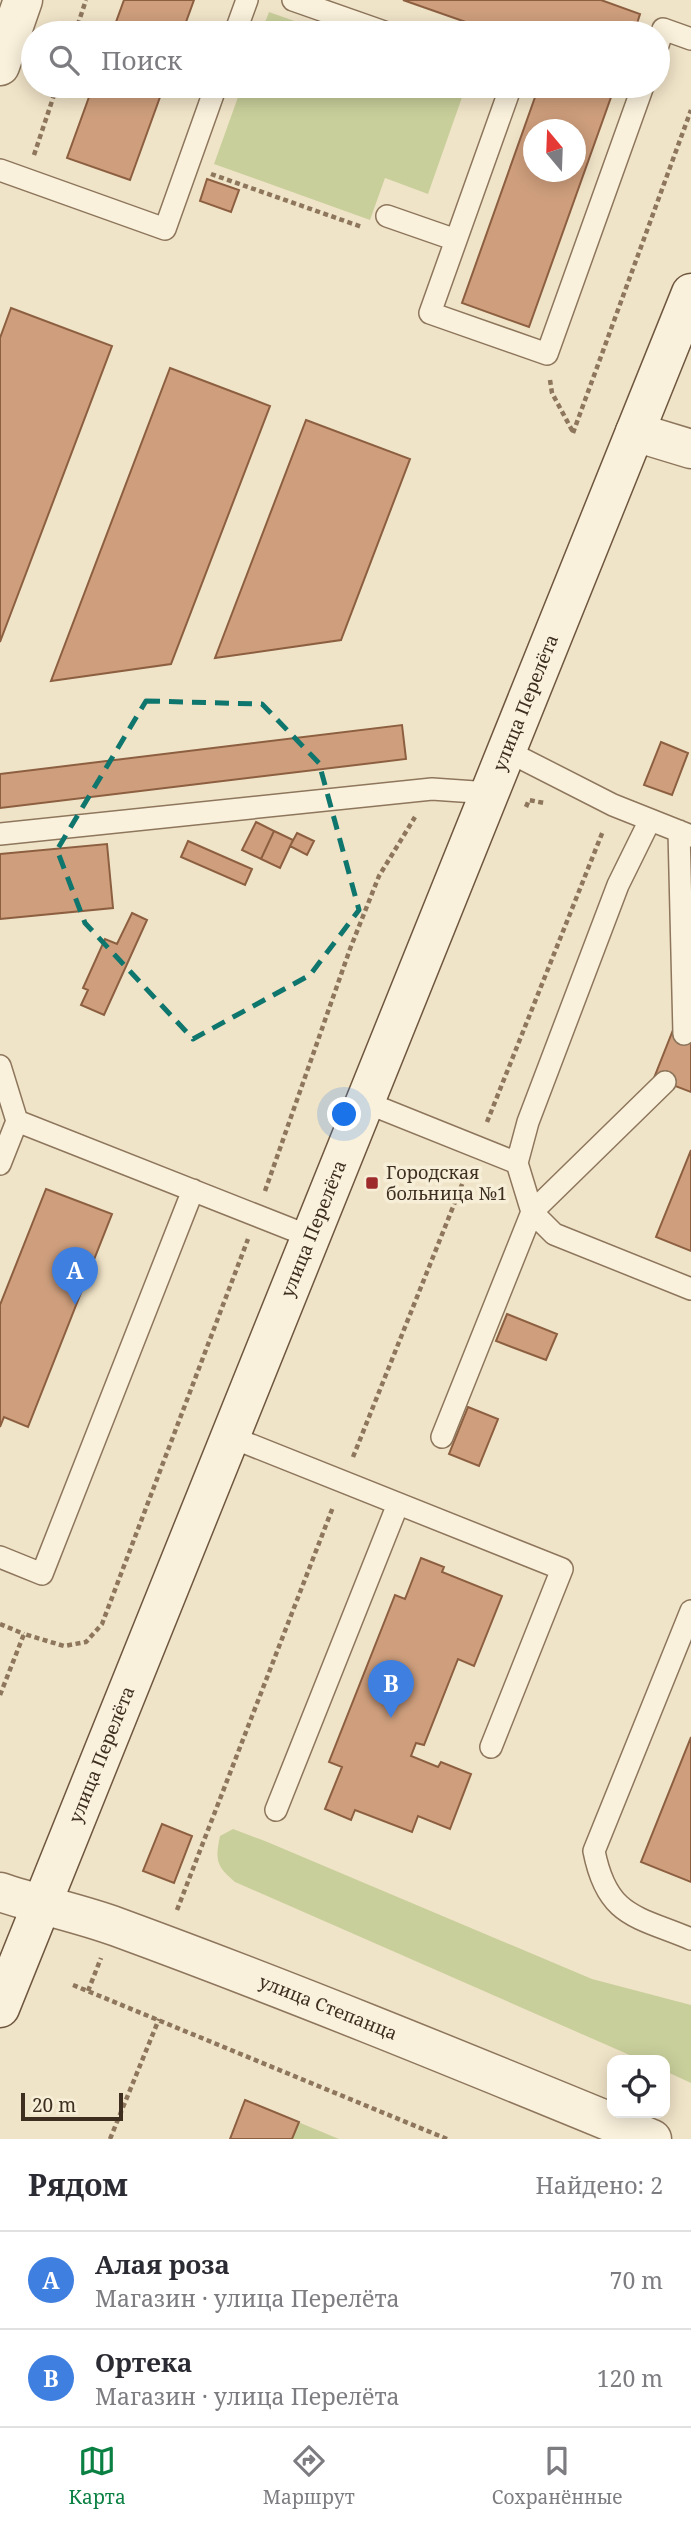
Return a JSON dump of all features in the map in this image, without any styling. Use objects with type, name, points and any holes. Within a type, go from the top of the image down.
[{"type":"main road","points":[[0,66],[23,0]]},
{"type":"main road","name":"улица Перелёта","points":[[0,2008],[691,293]]},
{"type":"main road","points":[[635,432],[691,449]]},
{"type":"main road","name":"улица Степанца","points":[[0,1892],[114,1925],[652,2139]]},
{"type":"lane","points":[[239,21],[247,0]]},
{"type":"lane","points":[[293,0],[353,21]]},
{"type":"lane","points":[[670,32],[691,39]]},
{"type":"lane","points":[[0,170],[165,229],[212,98]]},
{"type":"lane","points":[[506,98],[430,313],[547,354],[639,98]]},
{"type":"lane","points":[[387,216],[456,240]]},
{"type":"lane","points":[[507,751],[613,805],[685,833],[684,1034]]},
{"type":"lane","points":[[0,834],[432,789],[490,793]]},
{"type":"lane","points":[[650,820],[618,885],[528,1122],[517,1163],[532,1212],[554,1234],[691,1289]]},
{"type":"lane","points":[[0,1066],[17,1121],[0,1164]]},
{"type":"lane","points":[[442,1437],[532,1212],[665,1082]]},
{"type":"lane","points":[[365,1102],[517,1163]]},
{"type":"lane","points":[[17,1121],[312,1237]]},
{"type":"lane","points":[[0,1558],[42,1574],[193,1190]]},
{"type":"lane","points":[[231,1437],[562,1569],[491,1746]]},
{"type":"lane","points":[[276,1810],[398,1504]]},
{"type":"lane","points":[[691,1611],[594,1852],[598,1873],[609,1896],[624,1911],[691,1939]]},
{"type":"path","points":[[79,21],[86,0]]},
{"type":"path","points":[[26,179],[53,98]]},
{"type":"path","points":[[552,393],[573,433],[691,110]]},
{"type":"path","points":[[187,165],[370,230]]},
{"type":"path","points":[[0,1625],[64,1646],[86,1642],[102,1624],[257,1215],[350,949],[379,876],[432,789]]},
{"type":"path","points":[[177,1911],[343,1482],[613,805]]},
{"type":"path","points":[[0,1695],[24,1634]]},
{"type":"path","points":[[72,1985],[447,2139]]},
{"type":"path","points":[[110,2139],[159,2019]]},
{"type":"highlighted area","points":[[146,701],[262,704],[319,763],[359,910],[310,975],[193,1039],[85,923],[57,850]]},
{"type":"green space","points":[[269,12],[294,21],[266,21]]},
{"type":"green space","points":[[238,98],[462,98],[428,194],[385,178],[370,220],[214,164]]},
{"type":"green space","points":[[233,1829],[592,1979],[691,2005],[691,2083],[670,2073],[670,2055],[630,2055],[235,1882],[218,1862],[220,1836]]},
{"type":"green space","points":[[245,2100],[339,2139],[230,2139]]},
{"type":"building","points":[[124,0],[194,0],[186,21],[116,21]]},
{"type":"building","points":[[403,0],[601,0],[640,14],[638,21],[463,21]]},
{"type":"building","points":[[89,98],[160,98],[130,180],[67,158]]},
{"type":"building","points":[[535,98],[611,98],[586,167],[586,119],[527,119]]},
{"type":"building","points":[[523,131],[523,182],[581,182],[529,327],[462,303]]},
{"type":"building","points":[[207,179],[239,190],[231,212],[200,201]]},
{"type":"building","points":[[11,308],[112,346],[0,642],[0,338]]},
{"type":"building","points":[[170,368],[270,406],[171,664],[51,681]]},
{"type":"building","points":[[306,420],[410,459],[341,640],[215,658]]},
{"type":"building","points":[[402,725],[406,759],[0,808],[0,774]]},
{"type":"building","points":[[661,742],[688,753],[672,795],[644,785]]},
{"type":"building","points":[[256,822],[274,831],[261,859],[242,850]]},
{"type":"building","points":[[274,831],[293,840],[280,868],[261,859]]},
{"type":"building","points":[[297,833],[314,841],[307,855],[290,846]]},
{"type":"building","points":[[188,841],[252,869],[245,885],[181,857]]},
{"type":"building","points":[[107,844],[113,908],[0,919],[0,854]]},
{"type":"building","points":[[132,913],[147,920],[104,1015],[81,1005],[88,990],[83,988],[105,939],[117,944]]},
{"type":"building","points":[[673,1030],[691,1037],[691,1092],[654,1078]]},
{"type":"building","points":[[691,1150],[691,1251],[656,1237]]},
{"type":"building","points":[[46,1189],[112,1214],[28,1427],[4,1417],[0,1427],[0,1305]]},
{"type":"building","points":[[507,1314],[557,1334],[546,1360],[496,1341]]},
{"type":"building","points":[[468,1407],[498,1419],[479,1466],[449,1454]]},
{"type":"building","points":[[421,1558],[444,1567],[442,1572],[502,1596],[474,1666],[458,1659],[424,1745],[416,1743],[411,1756],[438,1767],[441,1762],[471,1774],[450,1829],[418,1816],[412,1832],[355,1810],[351,1820],[325,1809],[342,1767],[329,1762],[395,1595],[405,1599]]},
{"type":"building","points":[[691,1737],[691,1882],[641,1862]]},
{"type":"building","points":[[162,1824],[192,1836],[174,1883],[143,1871]]},
{"type":"building","points":[[245,2100],[299,2122],[292,2139],[230,2139]]},
{"type":"place","name":"Городская больница №1","points":[[372,1183]]},
{"type":"place","name":"Алая роза","points":[[75,1305]]},
{"type":"place","name":"Ортека","points":[[391,1718]]}]
